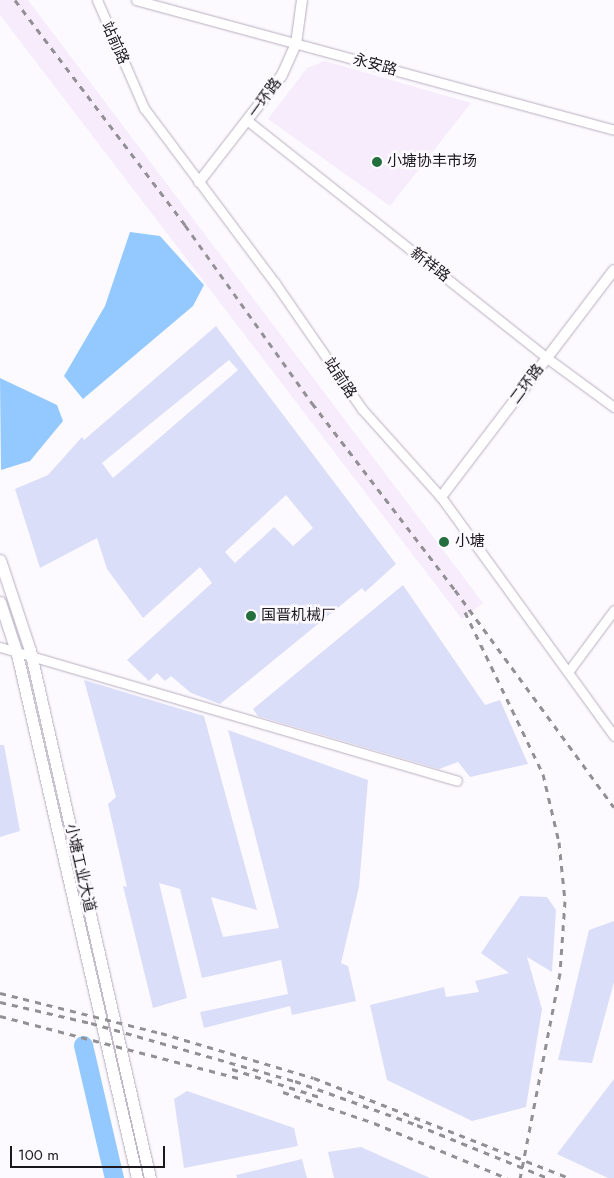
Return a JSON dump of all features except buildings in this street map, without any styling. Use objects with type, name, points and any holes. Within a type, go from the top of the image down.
[{"type":"main road","name":"小塘工业大道","points":[[0,560],[32,659],[150,1178]]},
{"type":"main road","name":"小塘工业大道","points":[[0,602],[18,654],[137,1178]]},
{"type":"street","name":"站前路","points":[[96,0],[144,108],[276,283],[362,409],[441,498],[614,736]]},
{"type":"street","name":"永安路","points":[[136,0],[614,130]]},
{"type":"street","name":"一环路","points":[[199,182],[282,75],[296,44],[302,0]]},
{"type":"street","name":"新祥路","points":[[248,121],[547,358],[614,407]]},
{"type":"street","name":"二环路","points":[[441,498],[614,270]]},
{"type":"street","points":[[568,672],[614,610]]},
{"type":"street","points":[[0,647],[32,659],[457,781]]},
{"type":"shaded area","points":[[0,0],[28,0],[483,603],[462,619],[0,15]]},
{"type":"shaded area","name":"小塘协丰市场","points":[[325,61],[471,103],[390,206],[268,119],[307,68]]},
{"type":"water","points":[[130,232],[160,236],[204,285],[193,306],[83,399],[64,376],[105,306]]},
{"type":"water","points":[[0,378],[57,405],[63,421],[30,461],[1,470]]},
{"type":"waterway","points":[[83,1045],[114,1178]]},
{"type":"railway","points":[[15,0],[185,225],[312,403],[455,590],[614,807]]},
{"type":"railway","points":[[465,612],[543,774],[559,842],[565,901],[560,973],[520,1178]]},
{"type":"railway","points":[[0,993],[161,1033],[314,1078],[569,1178]]},
{"type":"railway","points":[[0,1002],[91,1023],[295,1081],[417,1125],[548,1178]]},
{"type":"railway","points":[[0,1016],[242,1079]]},
{"type":"railway","points":[[232,1069],[320,1097]]},
{"type":"railway","points":[[283,1092],[374,1123],[507,1178]]},
{"type":"place","name":"小塘协丰市场","points":[[377,162]]},
{"type":"place","name":"小塘","points":[[444,542]]},
{"type":"place","name":"国晋机械厂","points":[[251,616]]}]
